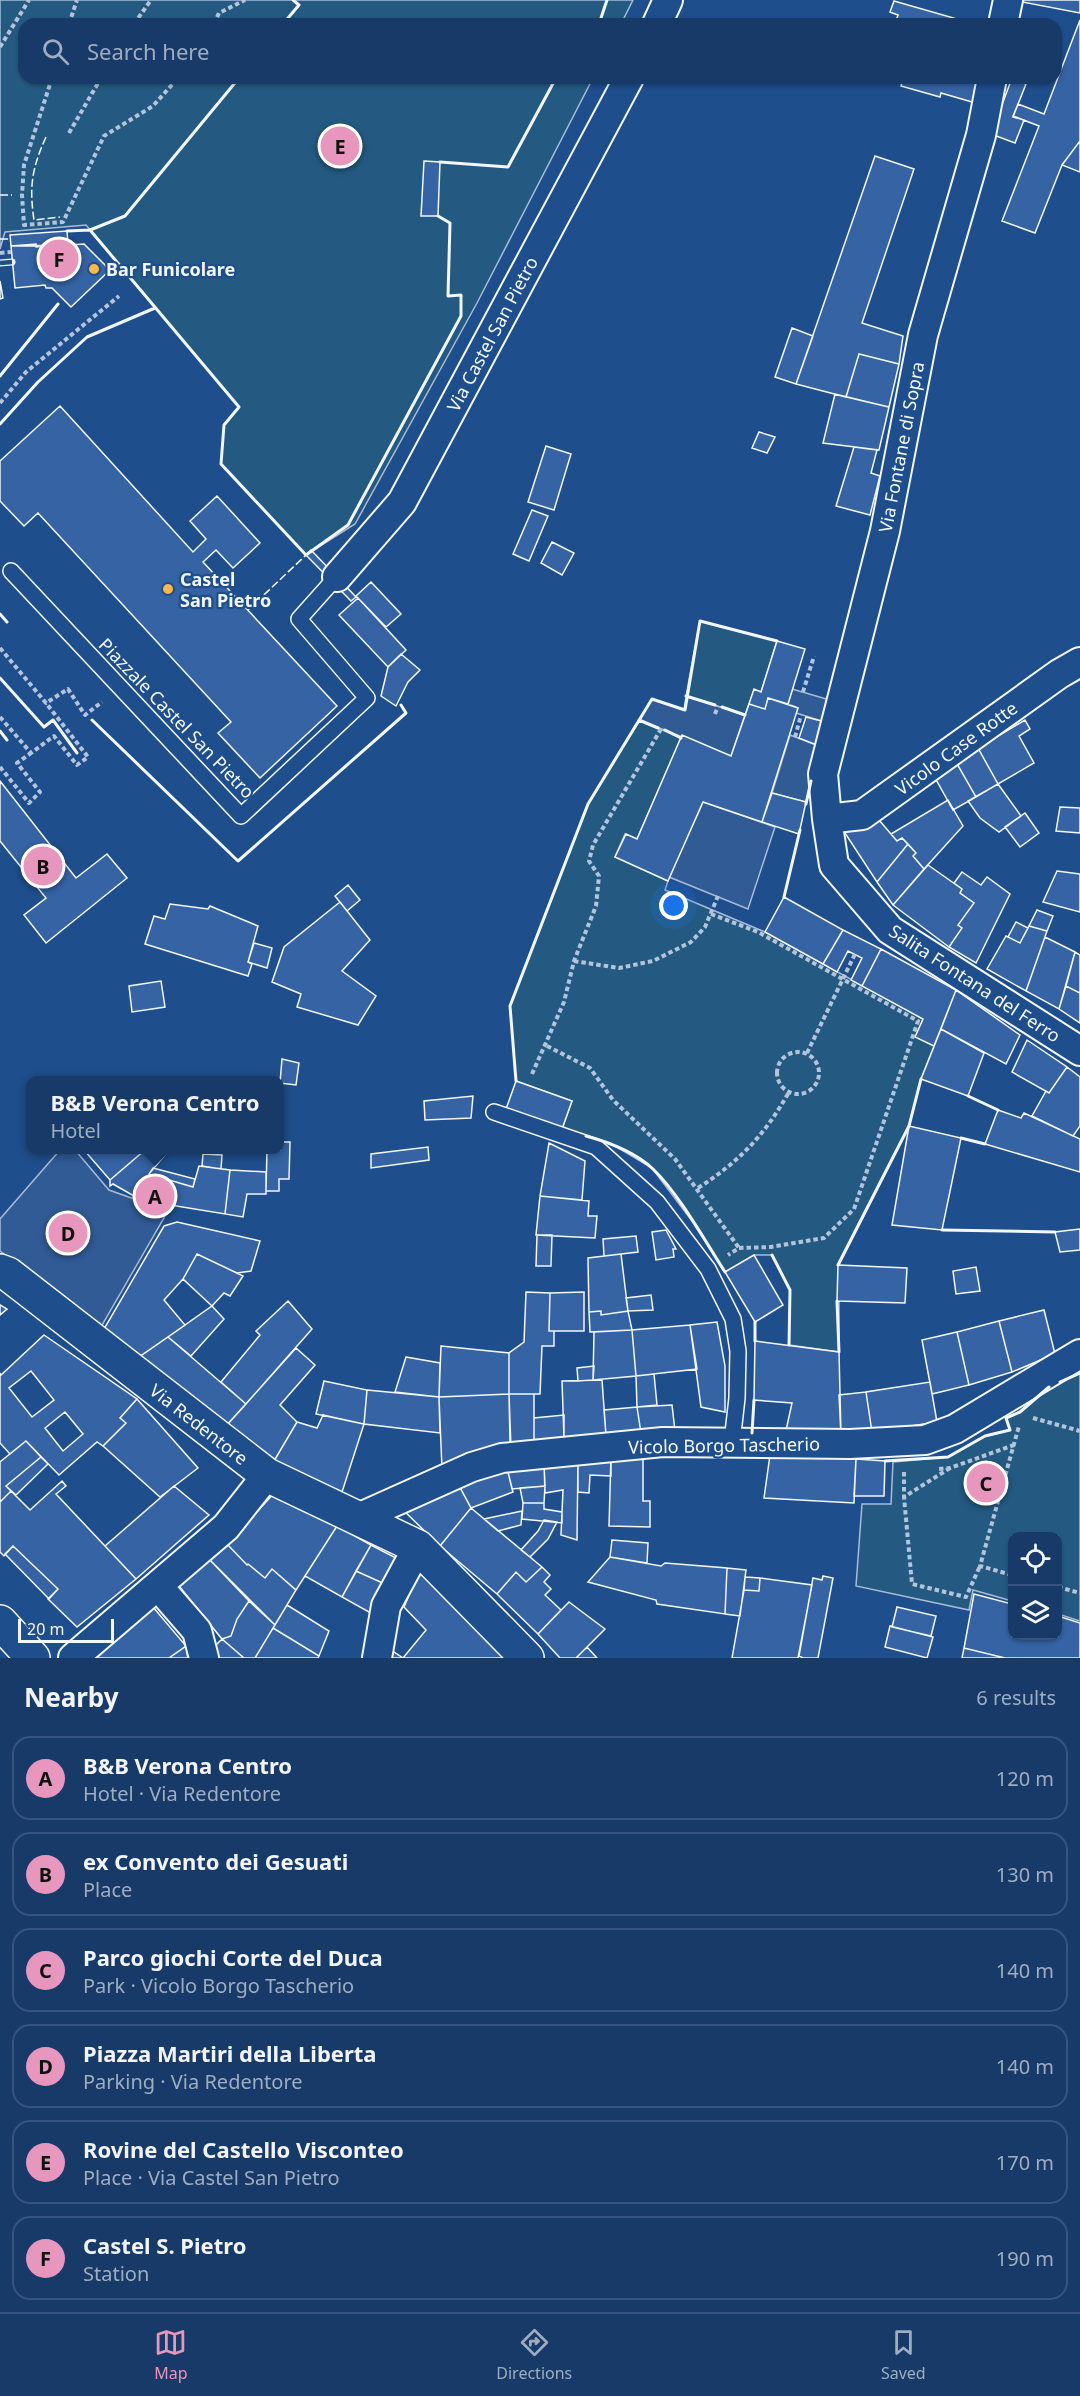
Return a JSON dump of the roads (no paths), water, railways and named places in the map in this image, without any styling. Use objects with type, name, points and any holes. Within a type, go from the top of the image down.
[{"type":"main road","name":"Via Redentore","points":[[0,1271],[8,1274],[267,1476],[418,1546]]},
{"type":"main road","points":[[418,1546],[526,1658]]},
{"type":"main road","points":[[0,1622],[33,1658]]},
{"type":"street","points":[[660,18],[668,0]]},
{"type":"street","points":[[1004,18],[1008,0]]},
{"type":"street","name":"Via Castel San Pietro","points":[[335,579],[402,502],[625,84]]},
{"type":"street","name":"Via Fontane di Sopra","points":[[827,819],[823,774],[885,531],[923,335],[981,135],[992,84]]},
{"type":"street","name":"Vicolo Case Rotte","points":[[827,819],[862,815],[1059,674],[1080,662]]},
{"type":"street","name":"Salita Fontana del Ferro","points":[[827,819],[834,865],[890,930],[1080,1051]]},
{"type":"street","name":"Vicolo Borgo Tascherio","points":[[358,1518],[472,1467],[502,1458],[663,1442],[850,1444],[925,1440],[955,1429],[1080,1354]]},
{"type":"street","points":[[73,1658],[226,1527],[267,1476]]},
{"type":"street","points":[[376,1658],[386,1606],[418,1546]]},
{"type":"street","points":[[159,1586],[197,1631],[204,1658]]},
{"type":"lane","name":"Piazzale Castel San Pietro","points":[[11,571],[119,689],[241,816],[367,698],[299,620],[335,579]]},
{"type":"lane","points":[[494,1112],[596,1147],[657,1202],[708,1269],[734,1319],[738,1351],[738,1386],[732,1442]]},
{"type":"railway","points":[[0,263],[12,262]]},
{"type":"place","name":"Rovine del Castello Visconteo","points":[[340,146]]},
{"type":"place","name":"Castel S. Pietro","points":[[59,259]]},
{"type":"place","name":"Bar Funicolare","points":[[94,269]]},
{"type":"place","name":"Castel San Pietro","points":[[168,589]]},
{"type":"place","name":"ex Convento dei Gesuati","points":[[43,866]]},
{"type":"place","name":"B&B Verona Centro","points":[[155,1196]]},
{"type":"place","name":"Piazza Martiri della Liberta","points":[[68,1233]]},
{"type":"place","name":"Parco giochi Corte del Duca","points":[[986,1483]]}]
